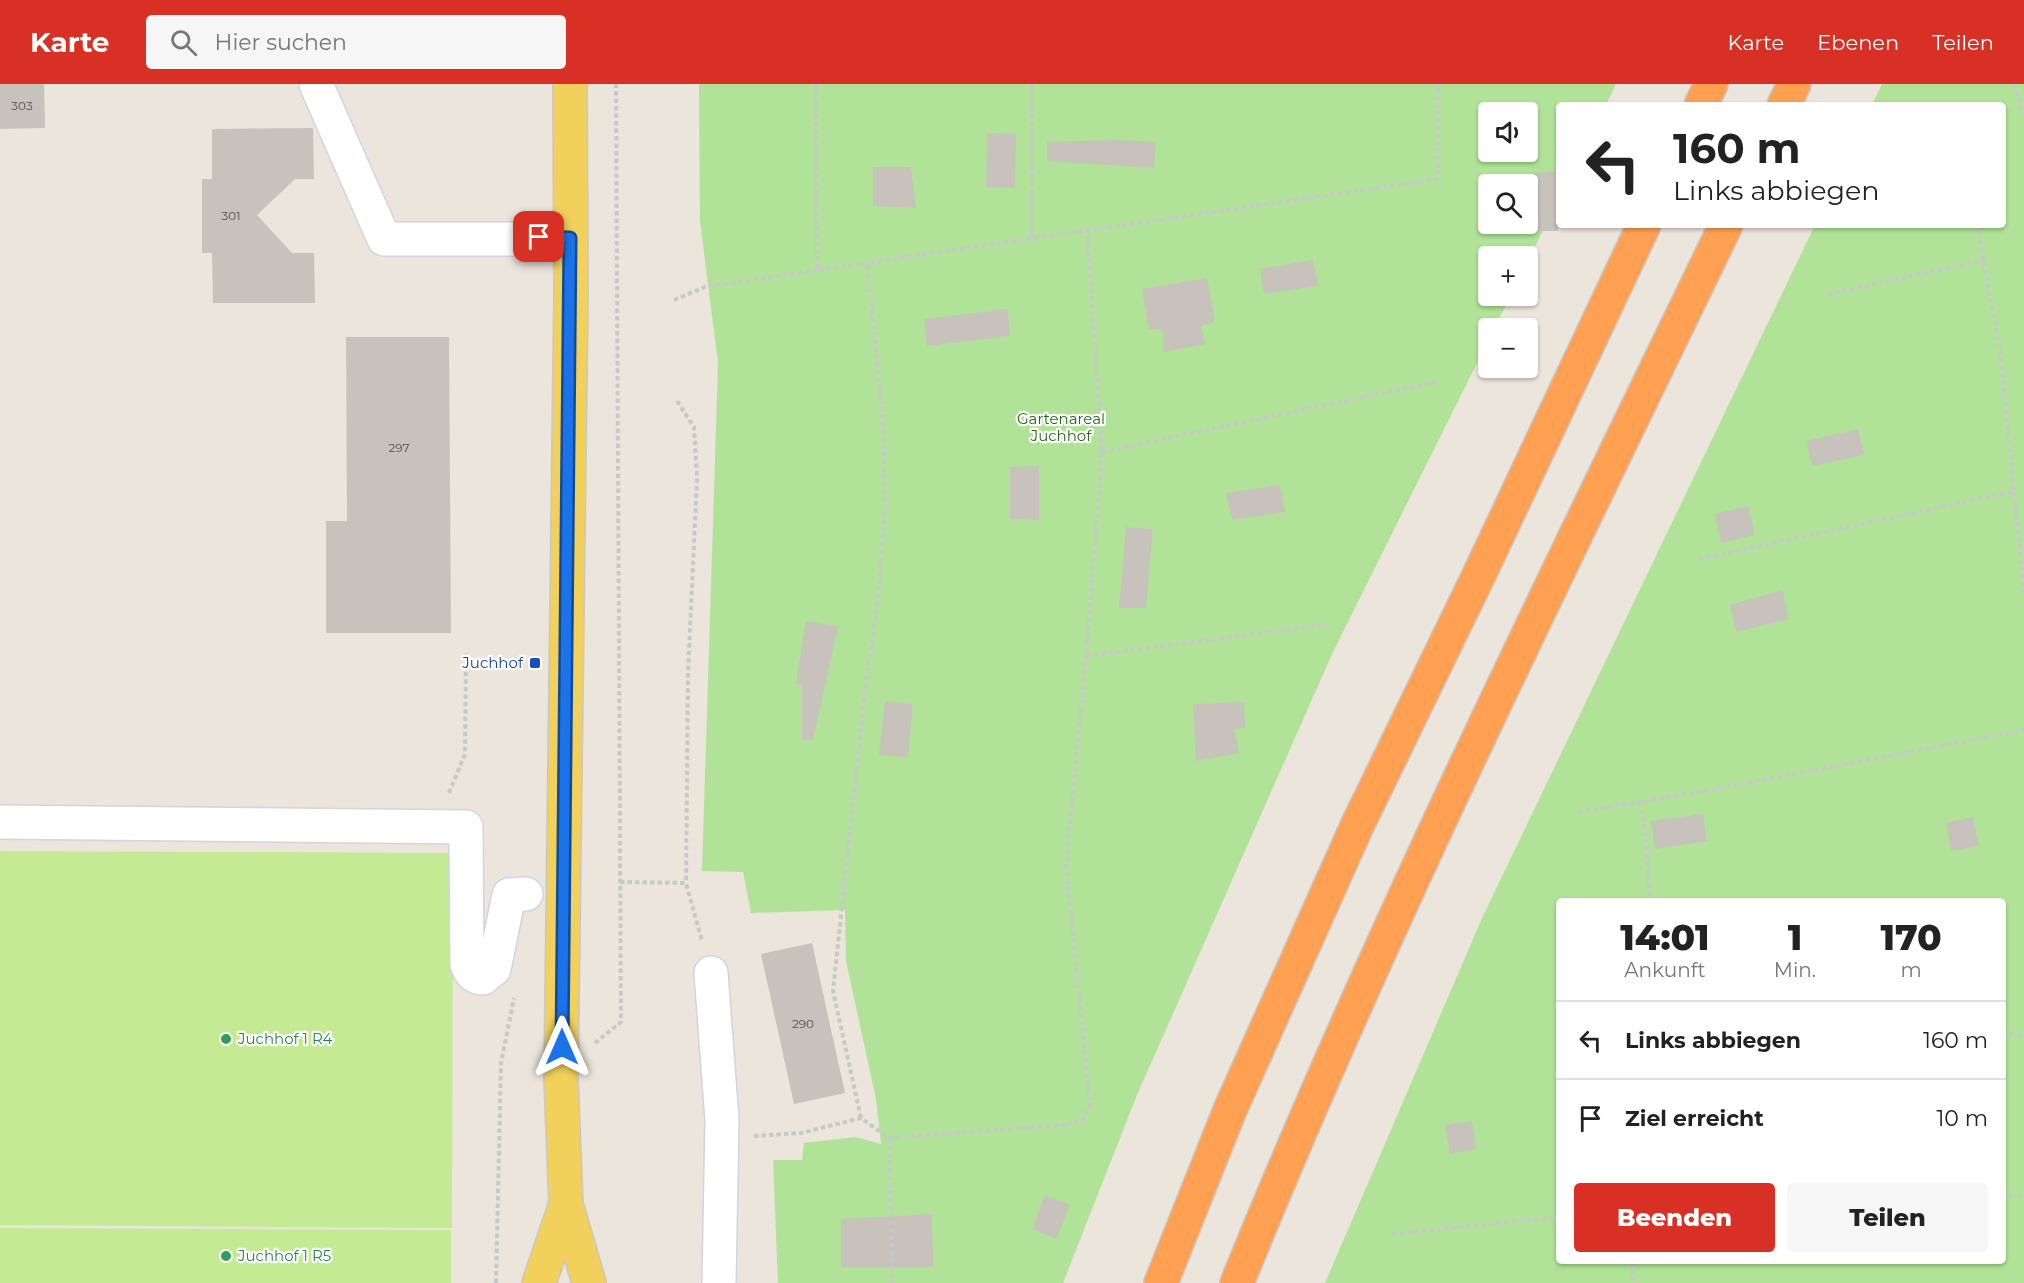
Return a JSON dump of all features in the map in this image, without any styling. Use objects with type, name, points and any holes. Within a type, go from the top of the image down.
[{"type":"highway","points":[[1702,102],[1711,84]]},
{"type":"highway","points":[[1785,102],[1794,84]]},
{"type":"highway","points":[[1161,1283],[1230,1110],[1356,826],[1484,564],[1643,228]]},
{"type":"highway","points":[[1237,1283],[1293,1143],[1422,856],[1725,228]]},
{"type":"main road","points":[[570,84],[561,1079],[566,1204],[590,1283]]},
{"type":"main road","points":[[540,1283],[566,1204]]},
{"type":"lane","points":[[316,84],[384,239],[570,238]]},
{"type":"lane","points":[[0,822],[466,827],[467,964],[475,977],[483,978],[494,969],[509,895],[526,894]]},
{"type":"lane","points":[[711,973],[722,1119],[719,1283]]},
{"type":"path","points":[[616,84],[621,1022]]},
{"type":"path","points":[[816,84],[817,270]]},
{"type":"path","points":[[1032,84],[1032,238]]},
{"type":"path","points":[[674,300],[705,287],[867,261],[1438,179],[1438,84]]},
{"type":"path","points":[[2014,84],[2024,118]]},
{"type":"path","points":[[1978,228],[2001,358],[2024,595]]},
{"type":"path","points":[[867,261],[882,410],[885,505],[878,600],[863,702],[833,991],[861,1118],[889,1138],[1063,1125],[1083,1120],[1090,1104],[1066,865],[1102,452],[1087,231]]},
{"type":"path","points":[[1828,294],[1984,260]]},
{"type":"path","points":[[1102,452],[1440,381]]},
{"type":"path","points":[[677,401],[694,428],[697,478],[688,661],[686,883],[711,973]]},
{"type":"path","points":[[1699,559],[2015,491]]},
{"type":"path","points":[[1086,656],[1332,624]]},
{"type":"path","points":[[436,827],[465,754],[466,653]]},
{"type":"path","points":[[1578,812],[2024,730]]},
{"type":"path","points":[[1640,802],[1646,837],[1650,898]]},
{"type":"path","points":[[620,882],[686,883]]},
{"type":"path","points":[[496,1283],[501,1063],[516,988]]},
{"type":"path","points":[[2006,1033],[2024,1036]]},
{"type":"path","points":[[721,1138],[801,1133],[861,1118]]},
{"type":"path","points":[[889,1138],[892,1283]]},
{"type":"path","points":[[2006,1196],[2024,1196]]},
{"type":"path","points":[[1392,1234],[1556,1217]]},
{"type":"path","points":[[1632,1264],[1633,1283]]},
{"type":"green space","name":"Gartenareal Juchhof","points":[[699,84],[1616,84],[1607,102],[1556,102],[1556,204],[1535,246],[1478,246],[1478,306],[1506,306],[1499,318],[1478,318],[1478,361],[1333,652],[1137,1095],[1063,1283],[778,1283],[773,1160],[802,1160],[804,1143],[855,1137],[881,1144],[876,1099],[846,961],[845,910],[751,913],[743,872],[702,871],[718,363],[700,221]]},
{"type":"green space","points":[[1882,84],[2024,84],[2024,1283],[1325,1283],[1483,916],[1814,228],[2006,228],[2006,102],[1873,102]]},
{"type":"green space","name":"Juchhof 1 R4","points":[[0,851],[453,853],[452,1228],[0,1225]]},
{"type":"green space","name":"Juchhof 1 R5","points":[[0,1228],[451,1230],[451,1283],[0,1283]]},
{"type":"building","points":[[0,84],[44,84],[45,128],[0,129]]},
{"type":"building","points":[[313,128],[314,179],[295,179],[257,215],[292,253],[314,253],[315,303],[213,303],[212,253],[202,253],[202,179],[212,179],[212,129]]},
{"type":"building","points":[[987,133],[1016,134],[1015,188],[986,187]]},
{"type":"building","points":[[1117,140],[1156,142],[1154,168],[1047,161],[1047,142]]},
{"type":"building","points":[[873,167],[911,167],[916,208],[873,206]]},
{"type":"building","points":[[1556,171],[1556,228],[1558,231],[1538,231],[1538,174],[1525,174]]},
{"type":"building","points":[[1313,260],[1318,286],[1264,294],[1260,269]]},
{"type":"building","points":[[1207,278],[1215,322],[1201,326],[1205,344],[1164,352],[1162,329],[1149,330],[1142,289]]},
{"type":"building","points":[[1008,309],[1010,336],[927,346],[924,319]]},
{"type":"building","points":[[346,337],[449,337],[451,633],[326,633],[326,521],[347,521]]},
{"type":"building","points":[[1858,429],[1864,455],[1812,466],[1806,441]]},
{"type":"building","points":[[1039,466],[1039,520],[1010,519],[1010,467]]},
{"type":"building","points":[[1280,485],[1285,512],[1232,520],[1226,493]]},
{"type":"building","points":[[1748,506],[1755,535],[1721,543],[1715,514]]},
{"type":"building","points":[[1126,527],[1153,529],[1146,608],[1119,608]]},
{"type":"building","points":[[1783,590],[1788,619],[1736,632],[1730,605]]},
{"type":"building","points":[[806,621],[838,626],[813,740],[802,739],[802,685],[796,684]]},
{"type":"building","points":[[885,701],[913,704],[908,757],[879,755]]},
{"type":"building","points":[[1244,702],[1245,728],[1234,729],[1239,753],[1196,761],[1193,704]]},
{"type":"building","points":[[1703,814],[1707,841],[1655,849],[1651,821]]},
{"type":"building","points":[[1973,817],[1979,846],[1951,851],[1946,823]]},
{"type":"building","points":[[812,943],[845,1093],[794,1104],[761,954]]},
{"type":"building","points":[[1472,1121],[1476,1149],[1450,1154],[1445,1125]]},
{"type":"building","points":[[1045,1195],[1070,1205],[1056,1239],[1032,1229]]},
{"type":"building","points":[[932,1214],[933,1267],[841,1267],[841,1219]]},
{"type":"place","name":"Juchhof","points":[[535,663]]},
{"type":"place","name":"Juchhof 1 R4","points":[[226,1039]]},
{"type":"place","name":"Juchhof 1 R5","points":[[226,1256]]},
{"type":"route","points":[[539,237],[570,238],[562,1047]]}]
